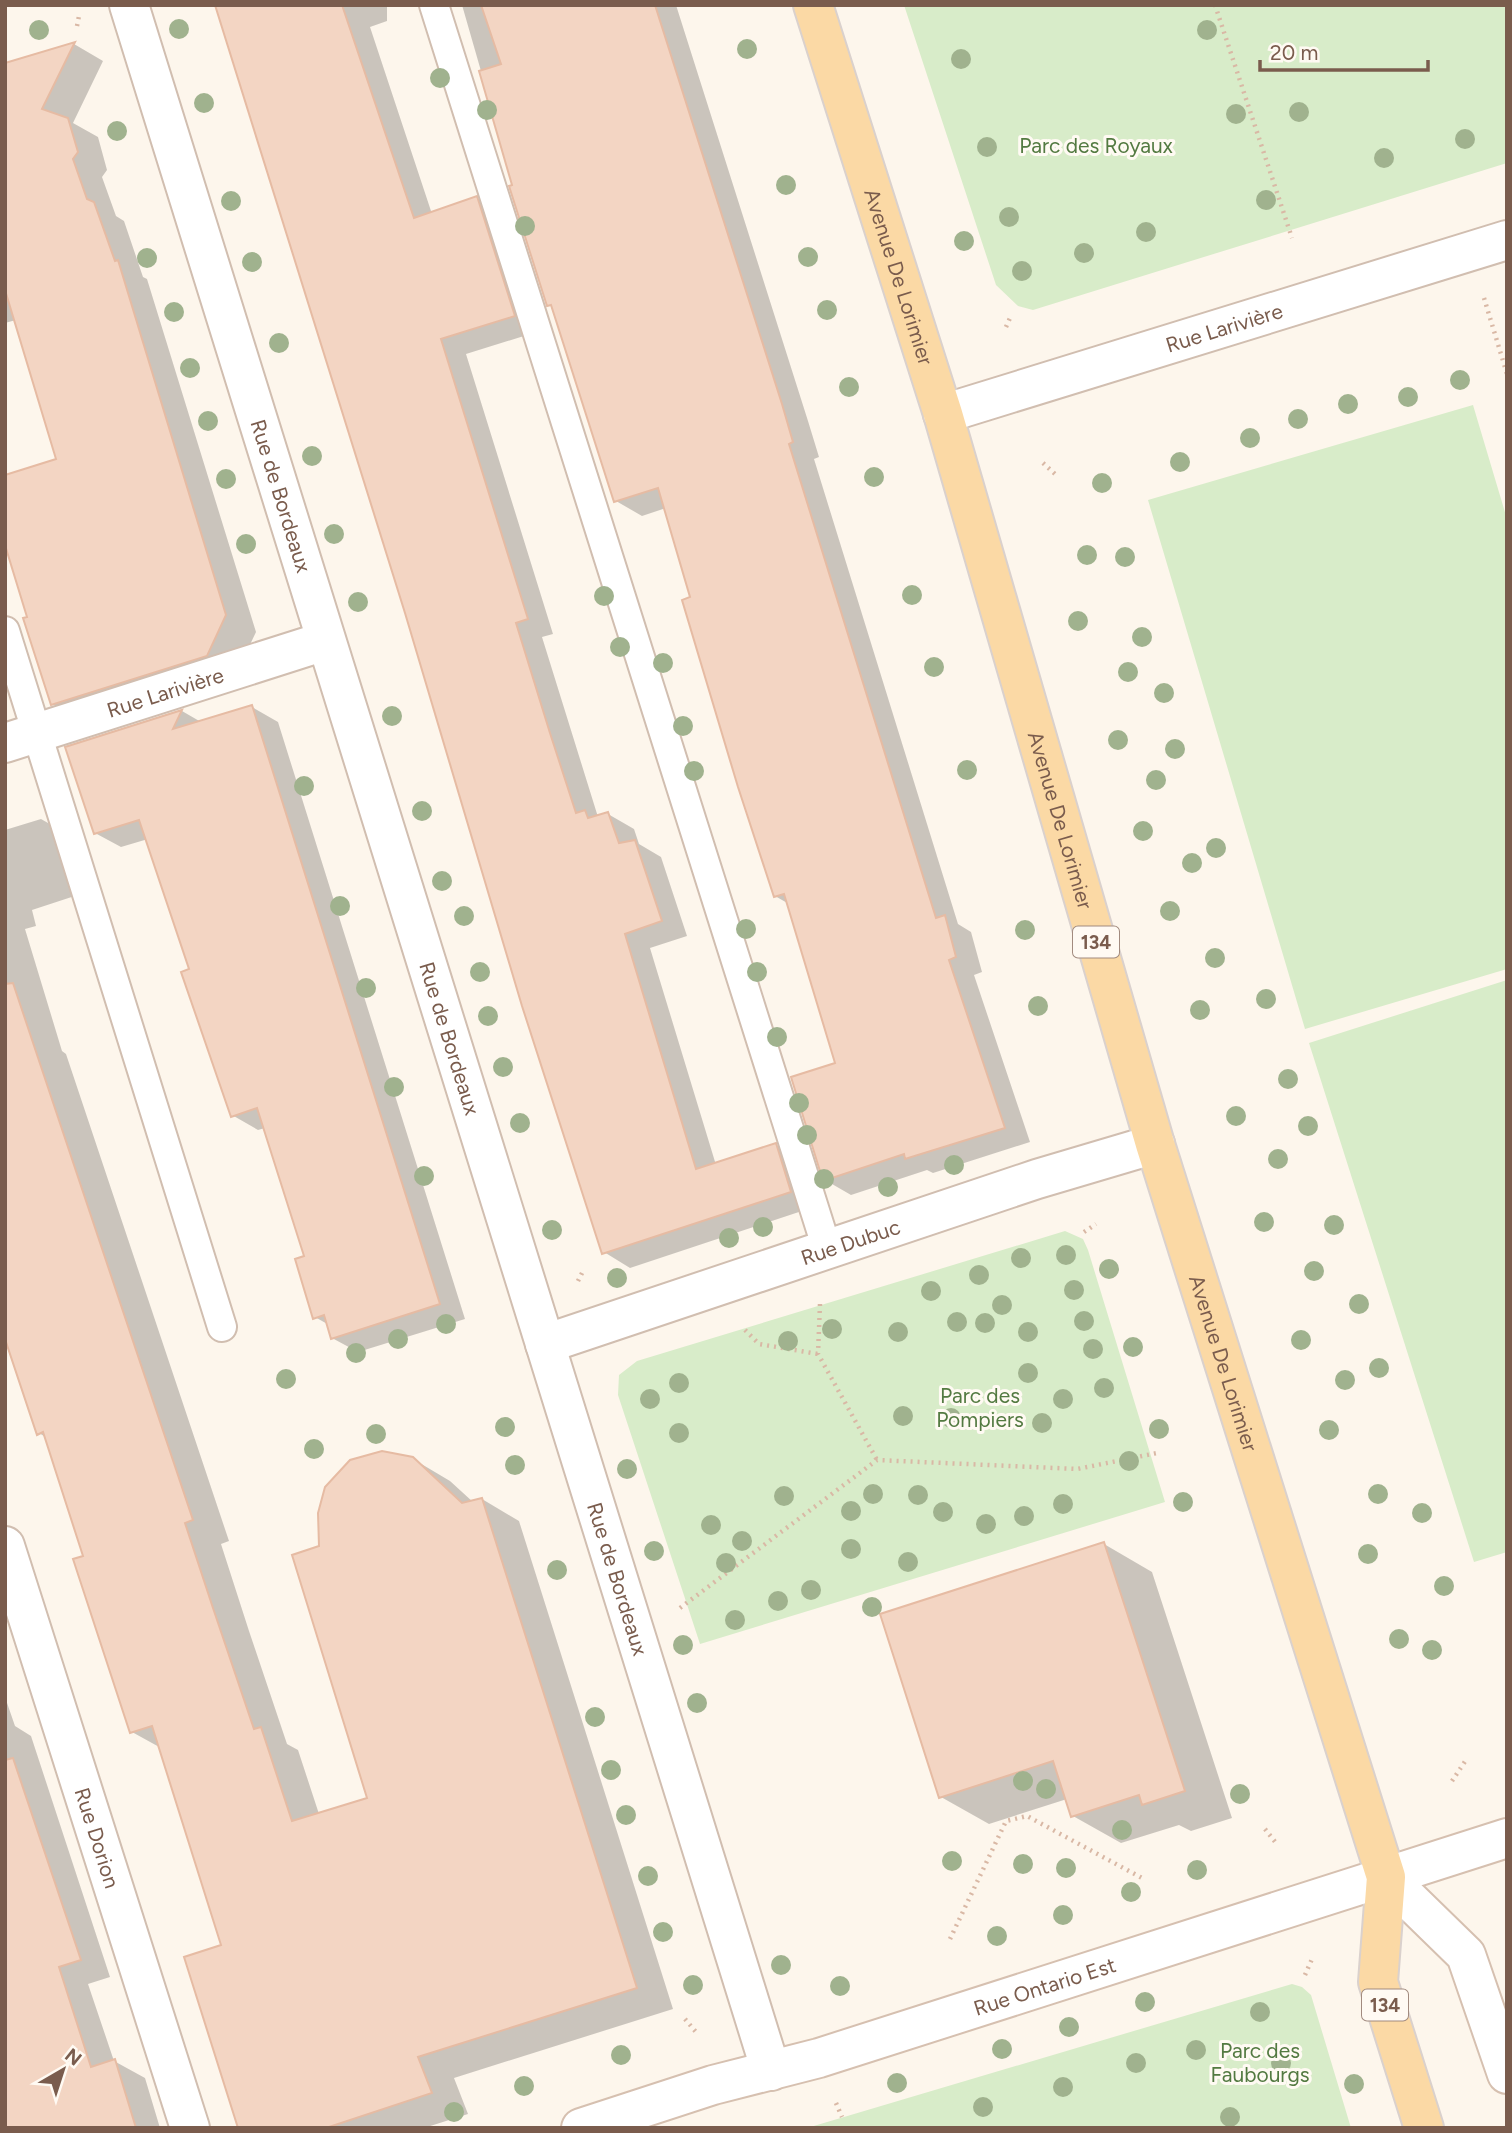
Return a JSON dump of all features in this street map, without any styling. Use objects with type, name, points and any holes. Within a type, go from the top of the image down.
[{"type":"main road","name":"Avenue De Lorimier","points":[[813,5],[943,414],[1155,1144],[1386,1877],[1378,1982],[1424,2128]]},
{"type":"street","name":"Rue de Bordeaux","points":[[129,5],[771,2071]]},
{"type":"street","name":"Rue Larivière","points":[[943,414],[1507,240]]},
{"type":"street","name":"Rue Larivière","points":[[22,724],[325,641]]},
{"type":"street","name":"Rue Dubuc","points":[[545,1344],[827,1249],[1155,1144]]},
{"type":"street","name":"Rue Dorion","points":[[5,1546],[190,2128]]},
{"type":"street","name":"Rue Ontario Est","points":[[581,2128],[713,2085],[771,2071],[1507,1838]]},
{"type":"street","name":"Avenue De Lorimier","points":[[1386,1877],[1466,1955],[1507,2074]]},
{"type":"lane","points":[[434,5],[827,1249]]},
{"type":"lane","points":[[5,631],[22,724],[222,1326]]},
{"type":"path","points":[[1215,5],[1292,238]]},
{"type":"path","points":[[77,26],[79,16]]},
{"type":"path","points":[[1471,252],[1507,374]]},
{"type":"path","points":[[1006,327],[1010,318]]},
{"type":"path","points":[[1043,463],[1055,474]]},
{"type":"path","points":[[1084,1232],[1096,1224]]},
{"type":"path","points":[[578,1281],[584,1269]]},
{"type":"path","points":[[820,1300],[818,1354],[877,1460]]},
{"type":"path","points":[[740,1325],[760,1344],[818,1354]]},
{"type":"path","points":[[679,1609],[877,1460],[1077,1469],[1157,1453]]},
{"type":"path","points":[[1452,1781],[1466,1760]]},
{"type":"path","points":[[950,1939],[1006,1821],[1027,1815],[1142,1878]]},
{"type":"path","points":[[1265,1829],[1276,1843]]},
{"type":"path","points":[[1304,1975],[1312,1959]]},
{"type":"path","points":[[685,2018],[696,2032]]},
{"type":"path","points":[[834,2099],[842,2117]]},
{"type":"green space","name":"Parc des Royaux","points":[[904,5],[1507,5],[1507,163],[1033,310],[1018,306],[996,285]]},
{"type":"green space","points":[[1473,405],[1507,519],[1507,969],[1305,1029],[1148,500]]},
{"type":"green space","points":[[1507,980],[1507,1552],[1474,1562],[1309,1043]]},
{"type":"green space","name":"Parc des Pompiers","points":[[1065,1231],[1083,1239],[1088,1250],[1165,1502],[700,1644],[618,1395],[619,1375],[637,1361]]},
{"type":"green space","name":"Parc des Faubourgs","points":[[1292,1984],[1302,1987],[1311,1995],[1351,2128],[807,2128]]},
{"type":"building","points":[[215,5],[342,5],[414,218],[477,196],[515,316],[441,339],[528,619],[516,623],[550,733],[576,813],[585,810],[588,818],[608,812],[619,843],[635,840],[662,921],[625,934],[696,1169],[776,1143],[791,1192],[602,1254],[522,1006],[405,613]]},
{"type":"building","points":[[481,5],[655,5],[782,404],[793,442],[789,444],[936,918],[945,915],[956,957],[949,960],[1005,1128],[905,1159],[904,1154],[823,1181],[791,1077],[835,1063],[784,894],[774,897],[738,787],[682,600],[690,597],[658,488],[614,502],[551,305],[547,306],[509,186],[512,185],[479,71],[501,64]]},
{"type":"building","points":[[75,42],[42,109],[68,118],[78,152],[73,159],[87,199],[94,202],[115,261],[118,260],[226,615],[207,656],[51,705],[23,618],[27,617],[5,545],[5,475],[56,459],[5,290],[5,63]]},
{"type":"building","points":[[252,705],[440,1304],[331,1339],[324,1315],[313,1319],[295,1259],[304,1256],[257,1108],[231,1117],[181,972],[189,969],[139,820],[94,834],[65,747],[182,710],[173,729]]},
{"type":"building","points":[[13,983],[193,1520],[185,1523],[213,1608],[254,1729],[261,1727],[292,1821],[367,1798],[292,1555],[319,1546],[318,1513],[325,1487],[350,1460],[382,1451],[413,1457],[462,1503],[482,1498],[637,1988],[418,2057],[432,2093],[326,2128],[238,2128],[184,1957],[221,1945],[152,1726],[130,1733],[73,1559],[83,1556],[43,1432],[37,1435],[5,1339],[5,984]]},
{"type":"building","points":[[1104,1542],[1185,1791],[1142,1805],[1139,1795],[1071,1817],[1053,1761],[939,1798],[880,1614]]},
{"type":"building","points":[[13,1758],[81,1960],[59,1967],[91,2067],[115,2059],[136,2128],[5,2128],[5,1760]]}]
